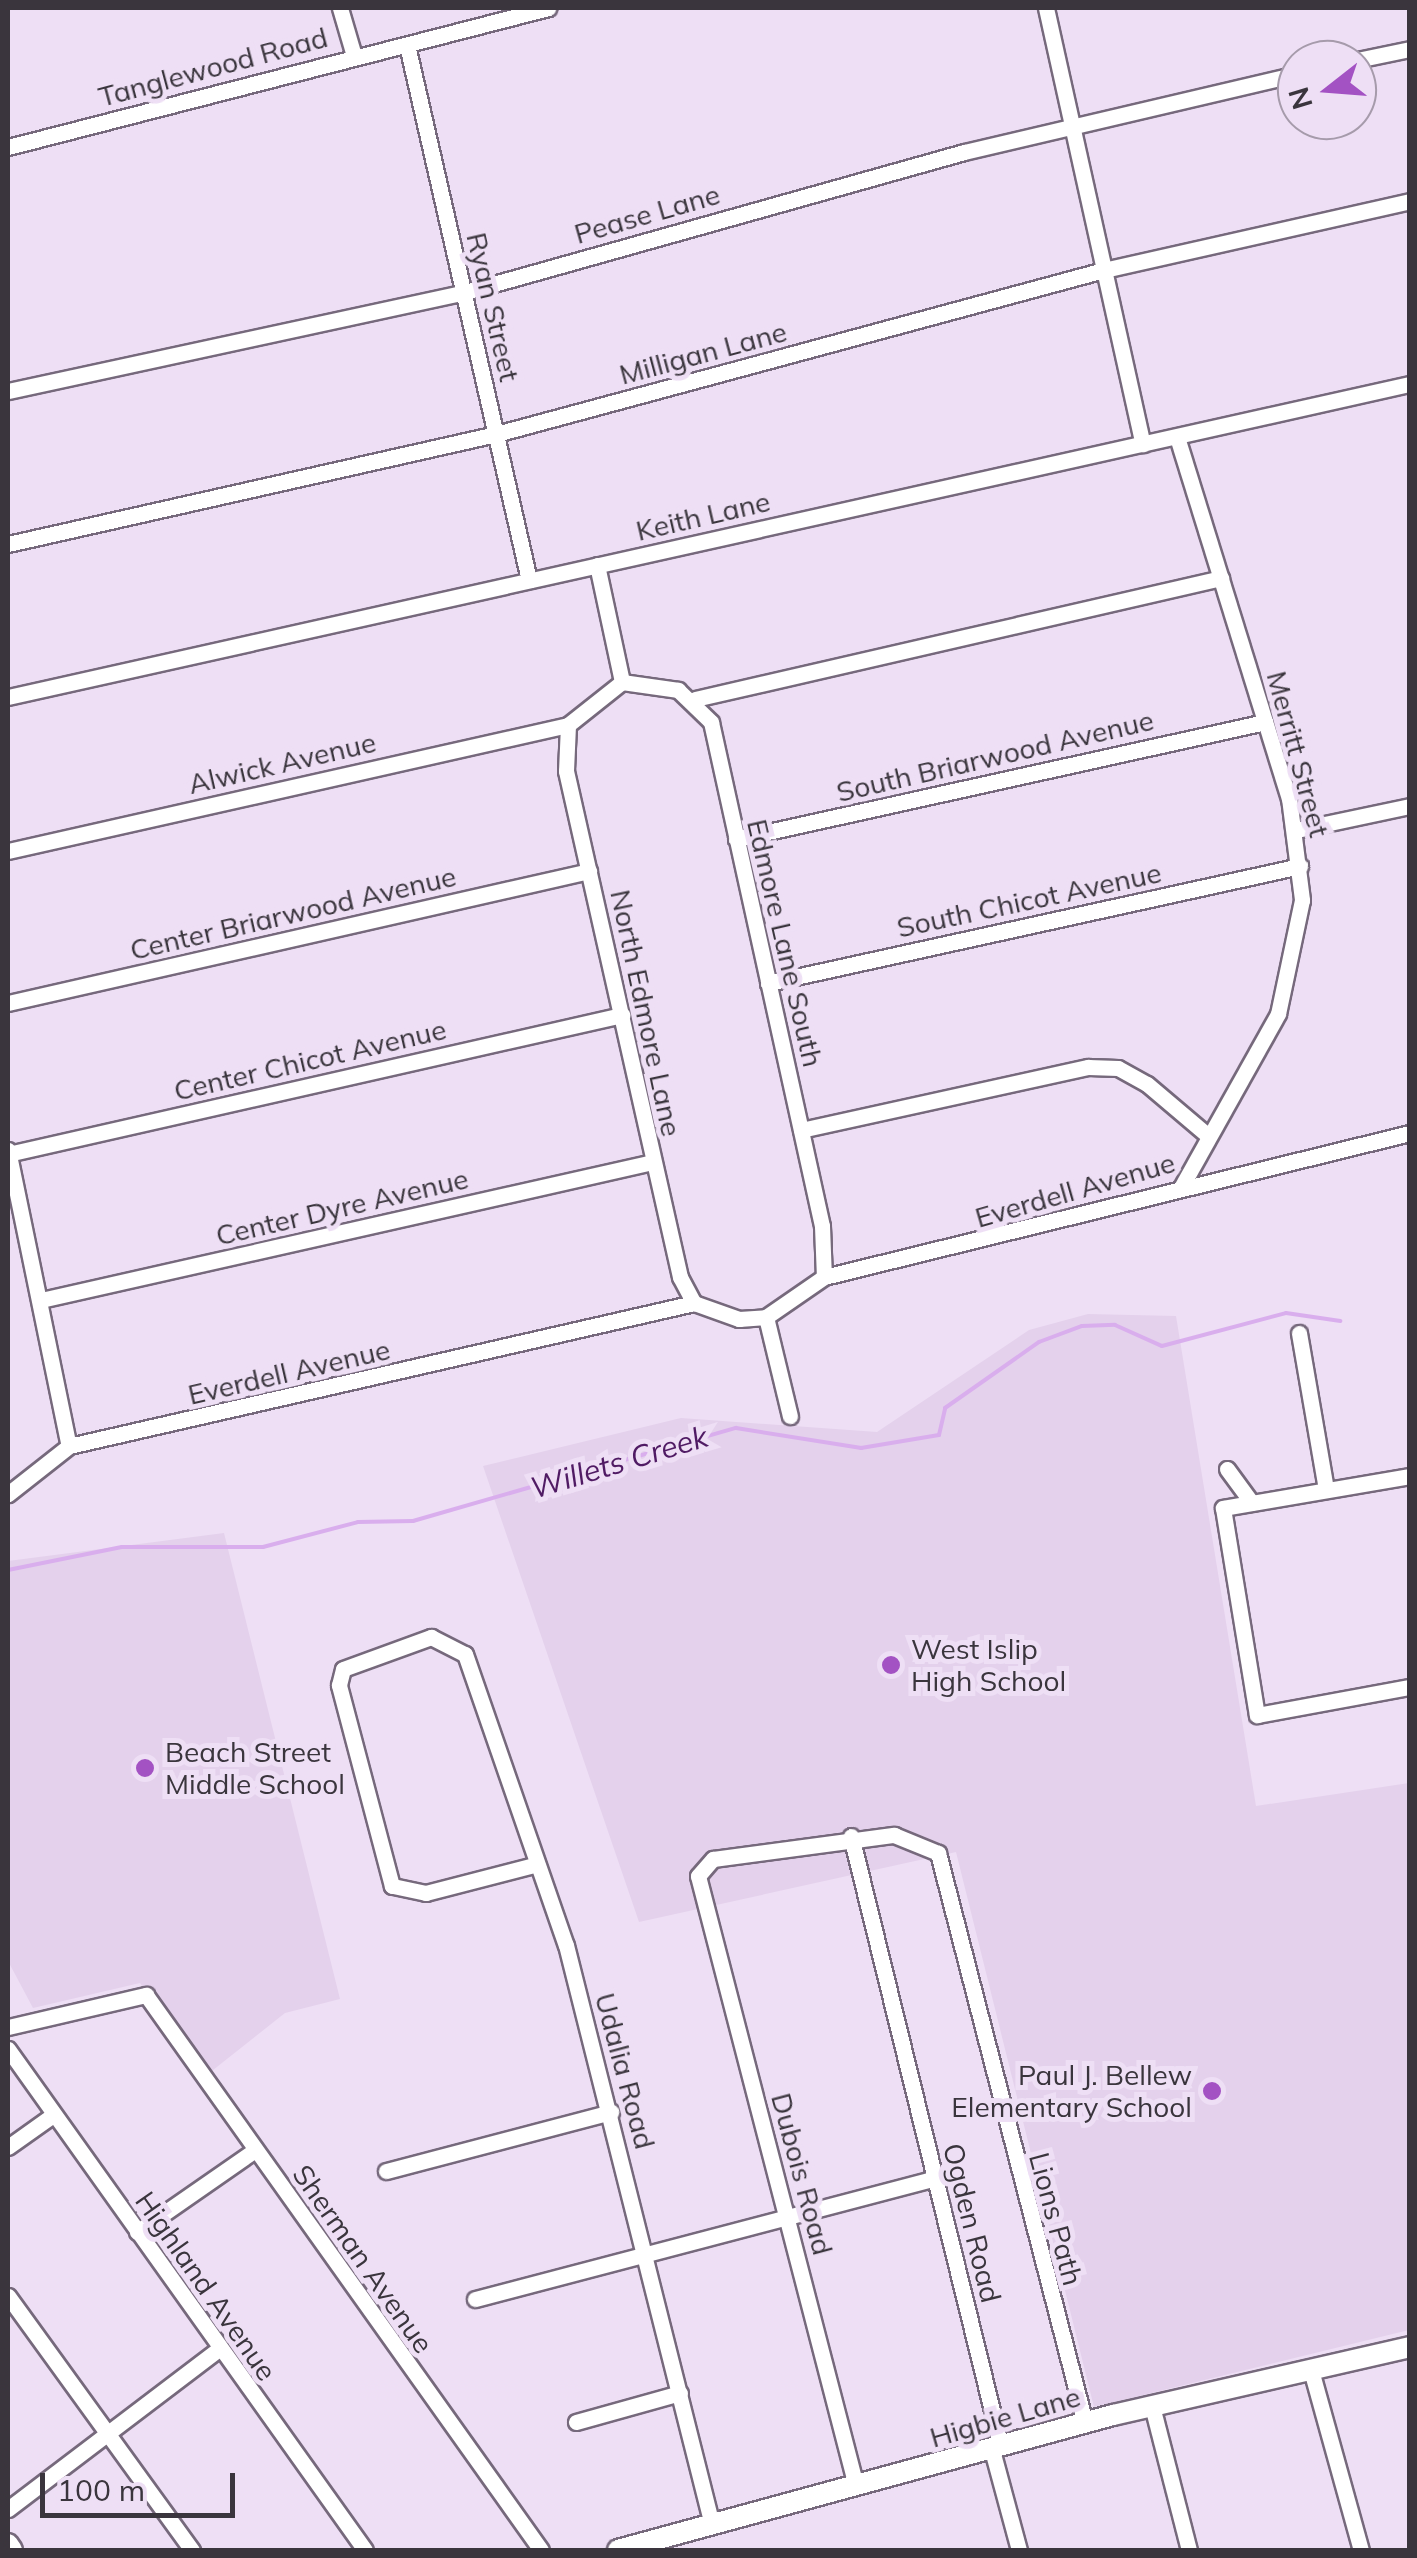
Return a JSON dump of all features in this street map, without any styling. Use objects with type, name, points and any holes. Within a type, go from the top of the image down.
[{"type":"main road","name":"Higbie Lane","points":[[618,2550],[660,2545],[712,2525],[1084,2423],[1410,2348]]},
{"type":"main road","points":[[8,2544],[12,2550]]},
{"type":"street","points":[[340,8],[354,56]]},
{"type":"street","name":"Tanglewood Road","points":[[8,147],[548,8]]},
{"type":"street","points":[[1046,8],[1144,444]]},
{"type":"street","name":"Ryan Street","points":[[407,45],[529,580]]},
{"type":"street","points":[[1377,55],[1410,48]]},
{"type":"street","name":"Pease Lane","points":[[8,391],[465,292],[1072,124],[1277,78]]},
{"type":"street","name":"Milligan Lane","points":[[8,544],[496,434],[1104,270],[1410,201]]},
{"type":"street","name":"Keith Lane","points":[[8,697],[1410,384]]},
{"type":"street","name":"Merritt Street","points":[[1177,437],[1266,722],[1296,830],[1300,866],[1297,943],[1278,1014],[1206,1134],[1182,1186]]},
{"type":"street","points":[[596,566],[622,682]]},
{"type":"street","points":[[622,682],[695,699],[1222,578]]},
{"type":"street","points":[[568,725],[622,682]]},
{"type":"street","name":"Edmore Lane South","points":[[695,699],[711,722],[801,1130],[824,1278]]},
{"type":"street","name":"South Briarwood Avenue","points":[[736,840],[1266,722]]},
{"type":"street","name":"Alwick Avenue","points":[[8,850],[568,725]]},
{"type":"street","name":"North Edmore Lane","points":[[568,725],[566,772],[654,1162],[694,1303]]},
{"type":"street","points":[[1296,830],[1410,806]]},
{"type":"street","name":"South Chicot Avenue","points":[[768,983],[1300,866]]},
{"type":"street","name":"Center Briarwood Avenue","points":[[8,1003],[589,871]]},
{"type":"street","name":"Center Chicot Avenue","points":[[8,1152],[622,1015]]},
{"type":"street","points":[[801,1130],[1088,1066],[1118,1068],[1147,1084],[1206,1134]]},
{"type":"street","name":"Everdell Avenue","points":[[766,1317],[824,1278],[1182,1186],[1410,1133]]},
{"type":"street","points":[[8,1152],[70,1446],[8,1494]]},
{"type":"street","name":"Center Dyre Avenue","points":[[41,1300],[654,1162]]},
{"type":"street","points":[[694,1303],[739,1319],[766,1317],[790,1416]]},
{"type":"street","name":"Everdell Avenue","points":[[70,1446],[694,1303]]},
{"type":"street","points":[[1300,1333],[1326,1490]]},
{"type":"street","points":[[1227,1468],[1252,1503]]},
{"type":"street","points":[[1410,1476],[1223,1509],[1257,1715],[1410,1688]]},
{"type":"street","name":"Udalia Road","points":[[534,1865],[407,1895],[384,1867],[339,1685],[343,1669],[415,1641],[453,1641],[534,1865],[610,2112],[712,2525]]},
{"type":"street","name":"Lions Path","points":[[851,1836],[894,1835],[938,1854],[1084,2423]]},
{"type":"street","name":"Dubois Road","points":[[851,1836],[712,1859],[698,1876],[790,2217],[856,2486]]},
{"type":"street","name":"Ogden Road","points":[[851,1836],[1020,2550]]},
{"type":"street","name":"Sherman Avenue","points":[[8,2027],[146,1995],[541,2550]]},
{"type":"street","name":"Highland Avenue","points":[[8,2049],[366,2550]]},
{"type":"street","points":[[386,2171],[610,2112]]},
{"type":"street","points":[[8,2147],[54,2115]]},
{"type":"street","points":[[137,2232],[256,2150]]},
{"type":"street","points":[[475,2299],[935,2178]]},
{"type":"street","points":[[8,2296],[192,2550]]},
{"type":"street","points":[[8,2509],[220,2349]]},
{"type":"street","points":[[1312,2370],[1361,2550]]},
{"type":"street","points":[[576,2422],[680,2394]]},
{"type":"street","points":[[1152,2406],[1189,2550]]},
{"type":"shaded area","points":[[1088,1314],[1176,1316],[1256,1806],[1409,1783],[1409,2330],[1094,2407],[956,1852],[639,1922],[483,1466],[681,1418],[877,1432],[1029,1330]]},
{"type":"shaded area","name":"Beach Street Middle School","points":[[224,1533],[340,1999],[285,2013],[208,2074],[140,1983],[33,2008],[8,1961],[8,1561]]},
{"type":"waterway","name":"Willets Creek","points":[[8,1570],[122,1547],[263,1547],[358,1522],[413,1521],[736,1428],[861,1448],[939,1435],[945,1408],[1039,1342],[1082,1326],[1115,1325],[1162,1346],[1286,1313],[1340,1321]]},
{"type":"place","name":"West Islip High School","points":[[891,1665]]},
{"type":"place","name":"Beach Street Middle School","points":[[145,1768]]},
{"type":"place","name":"Paul J. Bellew Elementary School","points":[[1212,2091]]}]
